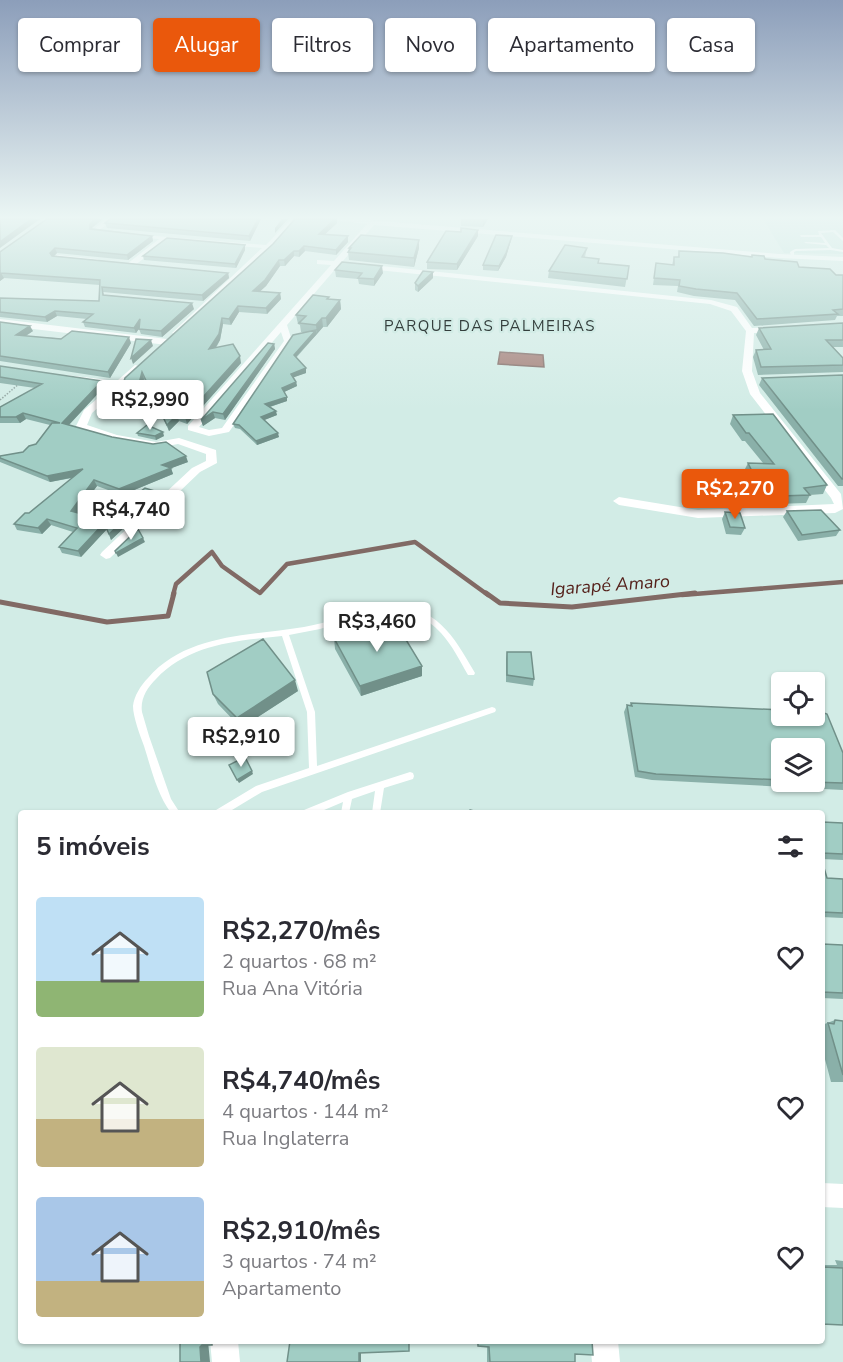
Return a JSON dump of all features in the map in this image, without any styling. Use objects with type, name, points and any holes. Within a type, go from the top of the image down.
[{"type":"street","points":[[159,349],[228,283]]},
{"type":"street","points":[[283,326],[288,341],[225,429],[209,433],[192,428],[321,283]]},
{"type":"street","points":[[520,283],[711,302],[734,309],[750,331],[746,354],[755,394],[837,497],[840,505],[835,509],[737,514],[698,513],[619,501]]},
{"type":"street","points":[[192,304],[203,305]]},
{"type":"street","points":[[0,322],[167,342]]},
{"type":"street","points":[[750,331],[785,328]]},
{"type":"street","points":[[106,555],[196,470],[211,463],[212,452],[178,441],[156,445],[116,438],[81,426],[88,412],[143,363]]},
{"type":"street","points":[[57,375],[120,384]]},
{"type":"street","points":[[825,1195],[843,1197]]},
{"type":"street","points":[[224,1344],[226,1362]]},
{"type":"street","points":[[604,1344],[606,1362]]},
{"type":"lane","points":[[174,810],[167,801],[137,707],[146,682],[174,658],[212,641],[309,629],[350,616],[396,607],[414,611],[444,628],[471,673]]},
{"type":"lane","points":[[284,632],[311,712],[314,770]]},
{"type":"lane","points":[[224,810],[259,789],[492,710]]},
{"type":"lane","points":[[314,810],[348,796],[410,776]]},
{"type":"lane","points":[[376,810],[380,786]]},
{"type":"lane","points":[[346,810],[348,796]]},
{"type":"path","points":[[0,400],[25,379]]},
{"type":"shaded area","points":[[500,352],[543,355],[544,367],[498,364]]},
{"type":"building","points":[[100,283],[217,283],[202,295],[102,287],[103,295],[192,303],[161,331],[139,329],[140,319],[134,328],[83,322],[93,314],[55,311],[45,317],[0,312],[0,298],[99,301]]},
{"type":"building","points":[[230,283],[262,283],[253,291],[280,293],[266,308],[238,306],[229,319],[222,318],[219,334],[209,349],[233,344],[240,356],[185,417],[177,415],[167,425],[160,411],[169,404],[156,402],[142,372],[135,399],[119,396],[125,378]]},
{"type":"building","points":[[680,283],[843,283],[843,309],[833,310],[838,314],[757,319],[737,293],[679,286]]},
{"type":"building","points":[[313,295],[340,300],[326,318],[322,318],[316,325],[299,323],[306,316],[296,315]]},
{"type":"building","points":[[0,322],[30,326],[16,335],[61,339],[72,331],[129,337],[108,372],[0,356]]},
{"type":"building","points":[[843,323],[843,340],[826,340],[843,358],[843,365],[761,367],[756,350],[771,349],[759,328]]},
{"type":"building","points":[[316,330],[294,355],[306,368],[291,374],[296,382],[282,388],[287,397],[265,404],[276,411],[261,417],[278,433],[256,441],[239,425],[233,424],[293,335]]},
{"type":"building","points":[[136,339],[151,340],[131,358]]},
{"type":"building","points":[[268,343],[274,344],[223,414],[213,412],[201,420]]},
{"type":"building","points":[[0,366],[102,381],[62,423],[112,437],[153,444],[166,442],[186,456],[162,465],[171,468],[119,489],[94,480],[71,511],[104,520],[145,488],[155,491],[109,534],[104,523],[78,551],[59,547],[77,528],[47,519],[38,528],[14,524],[83,469],[47,476],[0,458],[0,456],[23,452],[29,446],[36,444],[52,423],[60,423],[23,413],[16,417],[0,417],[0,407],[42,384],[0,377]]},
{"type":"building","points":[[843,375],[843,479],[842,479],[762,378]]},
{"type":"building","points":[[773,414],[827,485],[804,488],[810,495],[780,496],[777,492],[762,492],[748,463],[774,464],[733,415]]},
{"type":"building","points":[[147,425],[163,432],[155,436],[137,433]]},
{"type":"building","points":[[821,510],[840,530],[802,535],[787,511]]},
{"type":"building","points":[[725,512],[740,513],[745,528],[730,527]]},
{"type":"building","points":[[138,529],[143,538],[116,553],[115,551]]},
{"type":"building","points":[[394,620],[422,666],[360,686],[334,638]]},
{"type":"building","points":[[263,639],[295,680],[237,718],[213,694],[207,672]]},
{"type":"building","points":[[507,652],[531,652],[534,679],[507,675]]},
{"type":"building","points":[[631,703],[771,709],[771,726],[825,726],[825,713],[827,714],[843,753],[843,783],[825,782],[825,738],[771,738],[771,779],[656,774],[638,771],[627,705],[632,706]]},
{"type":"building","points":[[245,757],[252,771],[237,780],[229,765]]},
{"type":"building","points":[[825,822],[843,823],[843,854],[825,853]]},
{"type":"building","points":[[825,871],[827,878],[843,879],[843,913],[825,912]]},
{"type":"building","points":[[825,944],[843,945],[843,993],[825,992]]},
{"type":"building","points":[[835,1020],[843,1021],[843,1075],[828,1023],[834,1024]]},
{"type":"building","points":[[825,1267],[843,1268],[843,1325],[825,1324]]},
{"type":"building","points":[[180,1344],[212,1344],[200,1347],[201,1362],[180,1362]]},
{"type":"building","points":[[290,1344],[409,1344],[409,1351],[359,1353],[359,1362],[287,1362]]},
{"type":"building","points":[[478,1344],[592,1344],[593,1355],[575,1354],[575,1362],[490,1362],[489,1347],[478,1346]]},
{"type":"waterway","name":"Igarapé Amaro","points":[[173,595],[176,584],[212,552],[222,566],[260,593],[287,564],[415,542],[488,595]]},
{"type":"waterway","name":"Igarapé Amaro","points":[[682,595],[843,582]]},
{"type":"waterway","name":"Igarapé Amaro","points":[[0,602],[107,622],[168,616],[174,593]]},
{"type":"waterway","name":"Igarapé Amaro","points":[[486,593],[500,603],[572,607],[695,593]]},
{"type":"district","name":"PARQUE DAS PALMEIRAS","points":[[490,326]]}]
